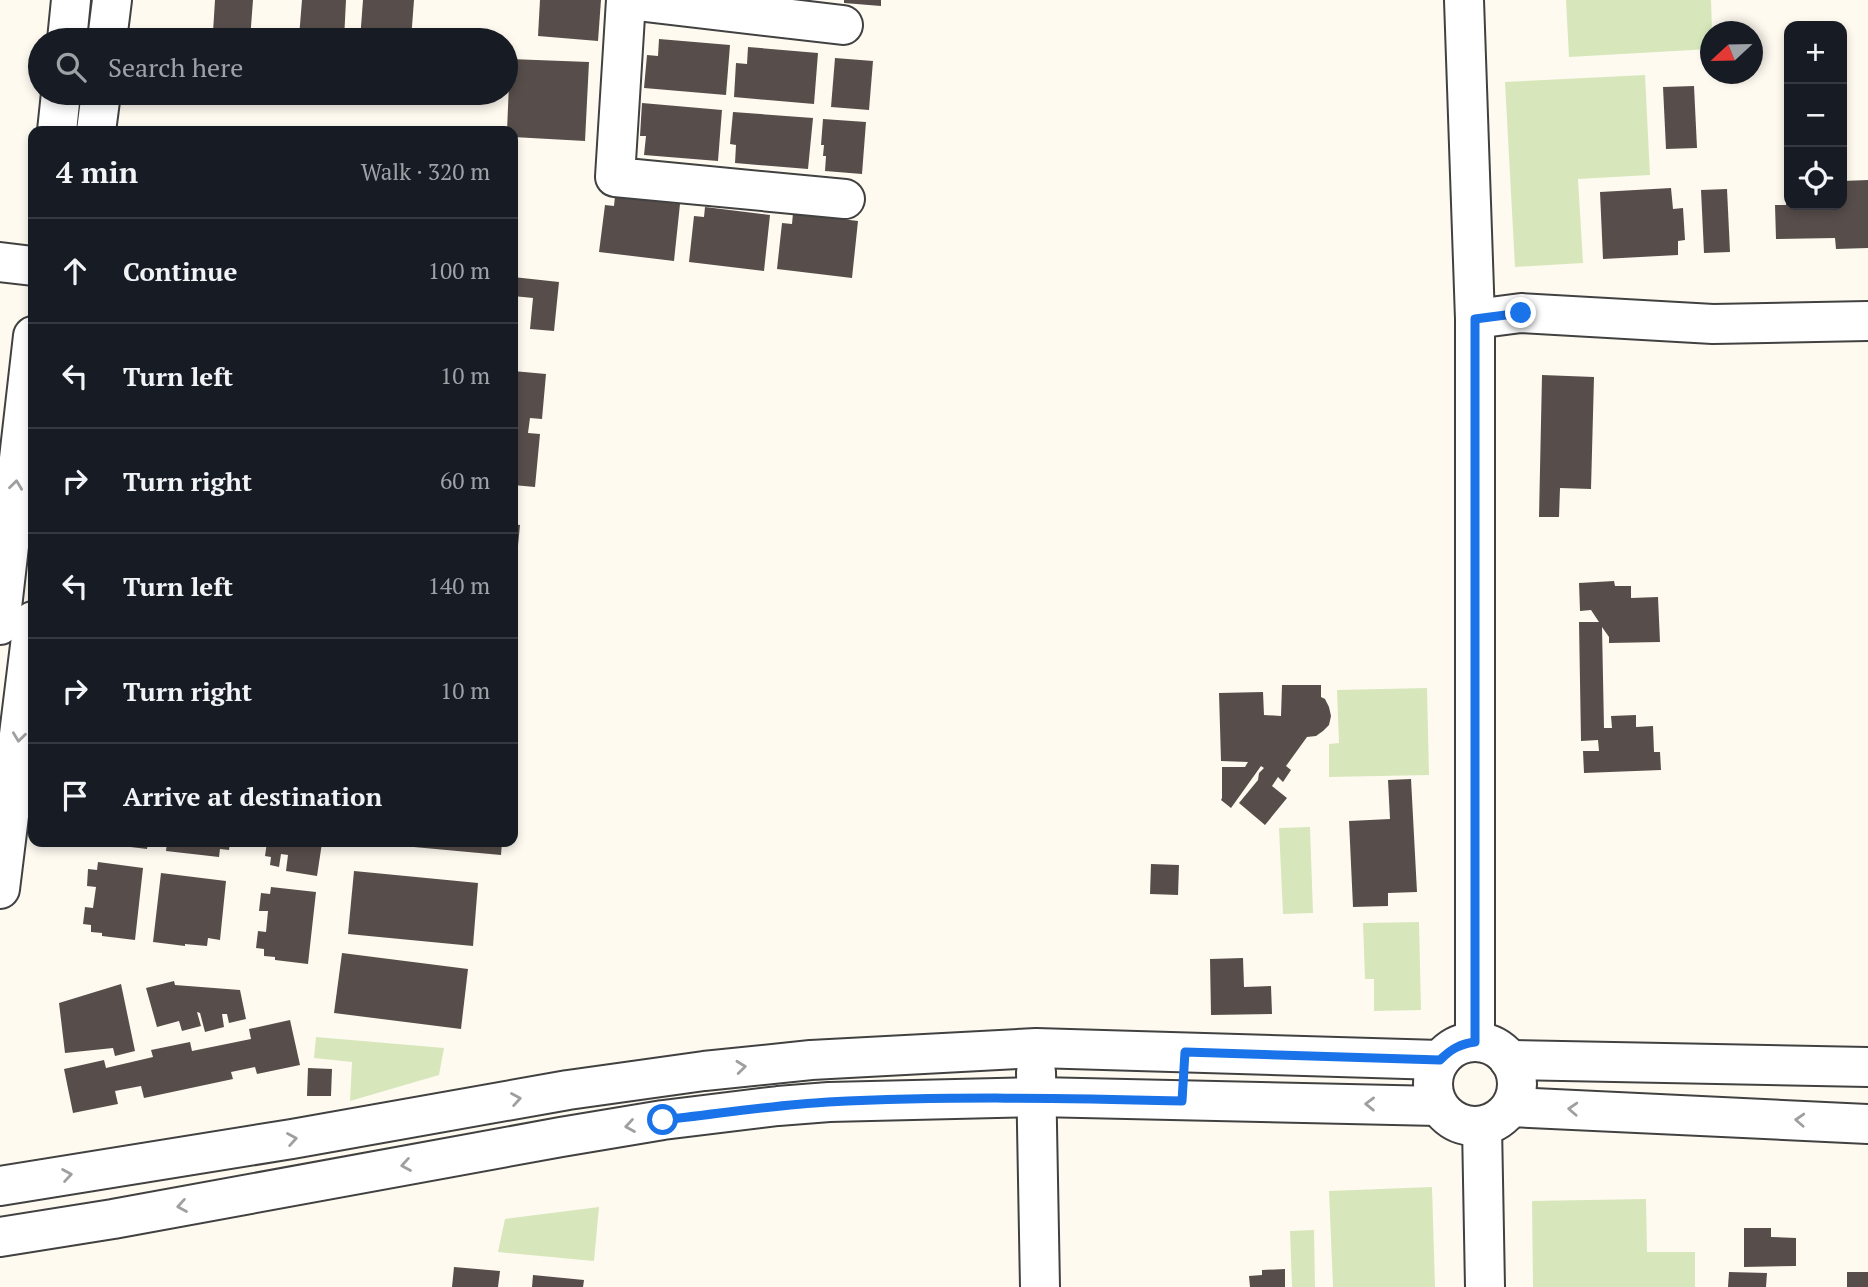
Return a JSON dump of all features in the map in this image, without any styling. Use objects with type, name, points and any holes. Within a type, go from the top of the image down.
[{"type":"street","points":[[68,28],[71,0]]},
{"type":"street","points":[[108,28],[112,0]]},
{"type":"street","points":[[843,25],[627,0],[615,177],[845,200]]},
{"type":"street","points":[[1464,0],[1475,319],[1475,1042]]},
{"type":"street","points":[[58,126],[60,105]]},
{"type":"street","points":[[97,126],[99,105]]},
{"type":"street","points":[[0,262],[28,266]]},
{"type":"street","points":[[1475,319],[1521,313],[1713,324],[1868,321]]},
{"type":"street","points":[[0,625],[28,380]]},
{"type":"street","points":[[0,889],[28,662]]},
{"type":"street","points":[[1485,1287],[1496,1116],[1516,1095],[1517,1083],[1515,1071],[1500,1051],[1489,1044],[1462,1044],[1450,1050],[1440,1060],[1435,1070],[1434,1095],[1438,1106],[1447,1115],[1457,1123],[1469,1126],[1496,1116],[1868,1124]]},
{"type":"street","points":[[0,1186],[292,1139],[618,1082],[811,1060],[1036,1048],[1440,1060]]},
{"type":"street","points":[[1036,1048],[1040,1287]]},
{"type":"street","points":[[1182,1101],[1185,1052]]},
{"type":"street","points":[[1509,1060],[1868,1068]]},
{"type":"street","points":[[0,1237],[113,1219],[561,1136],[778,1106],[829,1102],[1037,1097],[1438,1106]]},
{"type":"green space","points":[[1566,0],[1711,0],[1712,21],[1700,21],[1700,50],[1569,57]]},
{"type":"green space","points":[[1645,75],[1650,175],[1578,179],[1583,263],[1515,267],[1505,82]]},
{"type":"green space","points":[[1427,688],[1429,775],[1329,777],[1329,744],[1339,743],[1337,690]]},
{"type":"green space","points":[[1310,827],[1313,913],[1283,914],[1279,828]]},
{"type":"green space","points":[[1419,922],[1421,1010],[1374,1011],[1374,979],[1365,979],[1363,923]]},
{"type":"green space","points":[[316,1037],[444,1048],[439,1075],[350,1101],[352,1062],[314,1058]]},
{"type":"green space","points":[[1432,1187],[1435,1287],[1333,1287],[1329,1191]]},
{"type":"green space","points":[[1646,1199],[1647,1252],[1695,1252],[1695,1287],[1533,1287],[1532,1201]]},
{"type":"green space","points":[[599,1207],[594,1261],[498,1252],[505,1219]]},
{"type":"green space","points":[[1314,1230],[1315,1287],[1292,1287],[1290,1231]]},
{"type":"building","points":[[215,0],[253,0],[251,28],[213,28]]},
{"type":"building","points":[[302,0],[346,0],[345,28],[300,28]]},
{"type":"building","points":[[363,0],[414,0],[412,28],[361,28]]},
{"type":"building","points":[[540,0],[601,0],[598,41],[538,36]]},
{"type":"building","points":[[844,0],[881,0],[881,6],[844,3]]},
{"type":"building","points":[[659,39],[730,45],[726,95],[644,88],[647,55],[658,56]]},
{"type":"building","points":[[748,47],[818,53],[814,104],[734,97],[736,63],[747,64]]},
{"type":"building","points":[[835,58],[873,61],[869,110],[831,107]]},
{"type":"building","points":[[518,59],[589,62],[585,141],[518,137],[518,126],[507,126],[508,105],[518,105]]},
{"type":"building","points":[[1694,86],[1697,148],[1666,149],[1663,87]]},
{"type":"building","points":[[642,103],[722,110],[718,161],[644,155],[646,136],[640,136]]},
{"type":"building","points":[[733,112],[813,118],[808,169],[735,163],[736,145],[730,144]]},
{"type":"building","points":[[823,119],[866,122],[862,174],[825,171],[826,156],[823,156],[824,145],[821,145]]},
{"type":"building","points":[[1868,180],[1868,248],[1836,249],[1835,238],[1776,239],[1775,205],[1784,205],[1784,210],[1847,210],[1847,181]]},
{"type":"building","points":[[1671,188],[1673,209],[1683,208],[1685,240],[1678,241],[1678,255],[1603,259],[1600,192]]},
{"type":"building","points":[[1727,189],[1730,252],[1704,253],[1701,190]]},
{"type":"building","points":[[615,196],[680,204],[674,261],[599,252],[605,205],[614,206]]},
{"type":"building","points":[[705,207],[770,215],[764,271],[689,262],[694,216],[704,217]]},
{"type":"building","points":[[793,213],[858,221],[852,278],[777,269],[782,223],[792,224]]},
{"type":"building","points":[[518,278],[559,282],[554,331],[530,329],[533,298],[518,296]]},
{"type":"building","points":[[518,371],[546,374],[542,419],[530,418],[528,433],[540,434],[535,487],[518,485]]},
{"type":"building","points":[[1542,375],[1594,377],[1591,489],[1560,488],[1559,517],[1539,517]]},
{"type":"building","points":[[1614,581],[1615,586],[1631,586],[1631,598],[1658,597],[1660,642],[1609,643],[1609,637],[1602,627],[1604,728],[1612,728],[1611,716],[1636,715],[1636,727],[1653,726],[1654,752],[1660,752],[1661,770],[1584,773],[1583,751],[1599,751],[1598,740],[1581,741],[1579,622],[1599,622],[1591,610],[1580,611],[1579,583]]},
{"type":"building","points":[[1282,685],[1321,685],[1321,697],[1325,699],[1331,716],[1329,725],[1323,731],[1316,736],[1307,737],[1286,766],[1291,770],[1283,782],[1278,777],[1272,786],[1287,798],[1265,825],[1239,803],[1258,780],[1259,773],[1264,768],[1261,766],[1231,808],[1221,800],[1222,767],[1245,767],[1248,762],[1221,761],[1219,693],[1263,692],[1264,715],[1281,716]]},
{"type":"building","points":[[1411,779],[1417,892],[1388,893],[1388,906],[1353,907],[1349,821],[1390,819],[1388,780]]},
{"type":"building","points":[[166,847],[229,847],[229,850],[220,849],[219,857],[166,851]]},
{"type":"building","points":[[266,847],[321,847],[317,876],[286,871],[288,855],[281,854],[279,867],[270,865],[271,857],[265,856]]},
{"type":"building","points":[[414,847],[502,847],[501,855]]},
{"type":"building","points":[[98,862],[143,868],[135,940],[102,936],[102,933],[91,932],[91,925],[83,924],[85,907],[93,908],[96,887],[87,886],[88,869],[97,870]]},
{"type":"building","points":[[1151,864],[1179,865],[1178,895],[1150,894]]},
{"type":"building","points":[[354,871],[478,883],[473,946],[348,934]]},
{"type":"building","points":[[161,873],[226,881],[220,940],[208,938],[207,946],[153,942]]},
{"type":"building","points":[[271,887],[316,892],[308,964],[275,960],[275,957],[264,956],[264,949],[256,948],[258,931],[266,932],[268,911],[259,911],[261,893],[270,894]]},
{"type":"building","points":[[342,953],[468,969],[461,1029],[334,1013]]},
{"type":"building","points":[[1243,958],[1244,987],[1271,986],[1272,1014],[1211,1015],[1210,959]]},
{"type":"building","points":[[174,981],[175,985],[240,990],[246,1019],[229,1023],[227,1014],[222,1014],[224,1027],[205,1032],[200,1013],[197,1012],[201,1026],[182,1031],[179,1021],[157,1027],[146,988]]},
{"type":"building","points":[[121,984],[135,1051],[115,1056],[113,1048],[65,1053],[59,1003]]},
{"type":"building","points":[[290,1020],[300,1065],[257,1074],[255,1067],[231,1072],[233,1079],[144,1098],[141,1086],[115,1091],[118,1104],[73,1113],[64,1069],[104,1060],[106,1068],[153,1057],[151,1050],[190,1042],[192,1051],[251,1039],[249,1029]]},
{"type":"building","points":[[308,1068],[332,1069],[331,1096],[307,1096]]},
{"type":"building","points":[[1744,1228],[1771,1228],[1771,1237],[1796,1238],[1796,1266],[1744,1267]]},
{"type":"building","points":[[454,1267],[500,1271],[498,1287],[452,1287]]},
{"type":"building","points":[[1285,1269],[1285,1287],[1250,1287],[1249,1276],[1262,1275],[1262,1270]]},
{"type":"building","points":[[1729,1272],[1767,1273],[1766,1287],[1728,1287]]},
{"type":"building","points":[[1847,1272],[1868,1272],[1868,1287],[1847,1287]]},
{"type":"building","points":[[533,1275],[584,1280],[583,1287],[532,1287]]},
{"type":"route","points":[[663,1120],[829,1102],[1037,1097],[1182,1101],[1185,1052],[1440,1060],[1450,1050],[1475,1042],[1475,319],[1521,313]]}]
